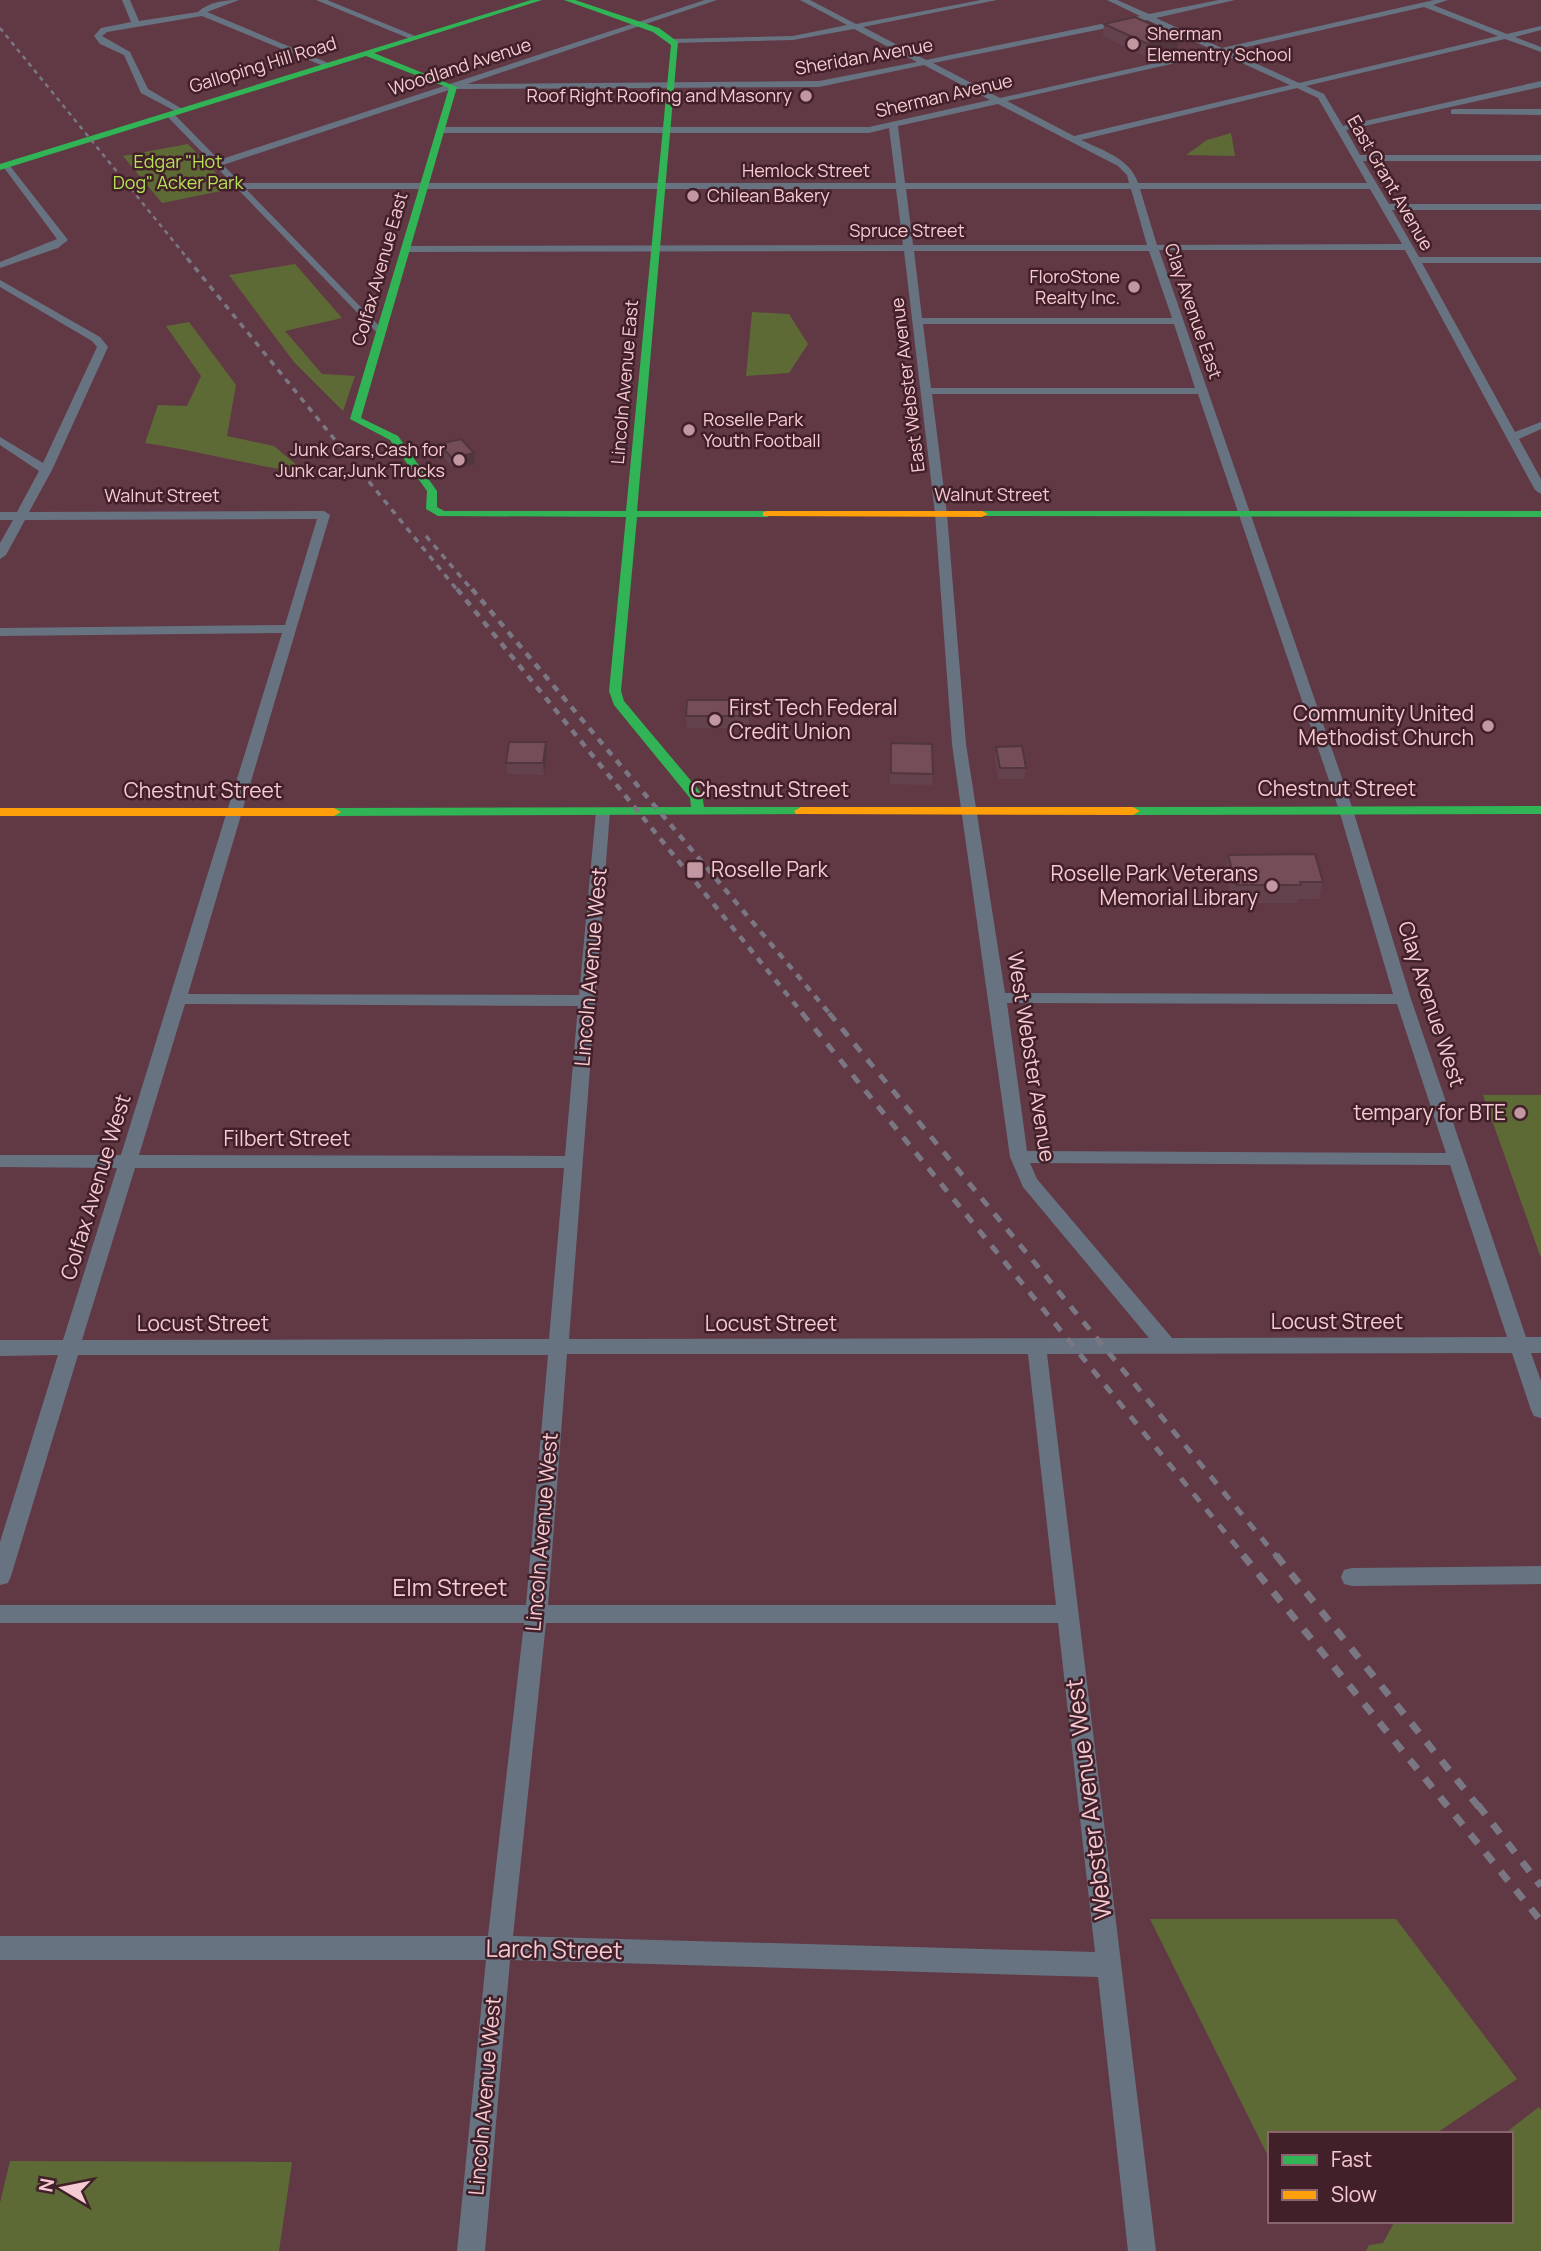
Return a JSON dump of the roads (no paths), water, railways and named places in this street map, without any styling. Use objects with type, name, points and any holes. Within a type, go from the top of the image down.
[{"type":"street","points":[[126,0],[136,24]]},
{"type":"street","points":[[202,14],[207,8],[235,0]]},
{"type":"street","points":[[320,0],[416,38]]},
{"type":"street","name":"Galloping Hill Road","points":[[4,166],[538,0]]},
{"type":"street","points":[[568,0],[665,34],[672,41],[793,38],[993,0]]},
{"type":"street","name":"Woodland Avenue","points":[[217,164],[713,0]]},
{"type":"street","name":"Clay Avenue East","points":[[804,0],[1127,168],[1346,810]]},
{"type":"street","points":[[956,0],[967,5]]},
{"type":"street","name":"East Grant Avenue","points":[[1111,0],[1321,96],[1386,207],[1512,438],[1537,474],[1541,490]]},
{"type":"street","name":"Sheridan Avenue","points":[[452,86],[805,86],[1231,0]]},
{"type":"street","points":[[1413,0],[1541,50]]},
{"type":"street","name":"Sherman Avenue","points":[[440,130],[869,130],[1444,0]]},
{"type":"street","points":[[329,65],[202,14],[104,30],[99,37],[127,54],[144,91],[175,112],[217,164],[381,334]]},
{"type":"street","points":[[1072,139],[1541,28]]},
{"type":"street","name":"Lincoln Avenue East","points":[[672,41],[675,44],[672,86],[615,691],[618,702],[696,797],[698,811]]},
{"type":"street","points":[[366,53],[452,86]]},
{"type":"street","points":[[1340,129],[1541,84]]},
{"type":"street","name":"Colfax Avenue East","points":[[442,514],[432,509],[432,491],[394,439],[355,419],[452,86]]},
{"type":"street","points":[[1428,111],[1541,113]]},
{"type":"street","name":"East Webster Avenue","points":[[893,123],[941,514],[959,744],[971,811]]},
{"type":"street","points":[[1357,158],[1541,158]]},
{"type":"street","points":[[0,265],[54,246],[63,240],[4,166]]},
{"type":"street","name":"Hemlock Street","points":[[239,186],[1373,186]]},
{"type":"street","points":[[1386,207],[1541,207]]},
{"type":"street","name":"Spruce Street","points":[[406,248],[657,250],[1408,247]]},
{"type":"street","points":[[1415,260],[1541,260]]},
{"type":"street","points":[[0,283],[96,339],[103,347],[46,470],[0,555]]},
{"type":"street","points":[[918,321],[1178,321]]},
{"type":"street","points":[[926,391],[1202,391]]},
{"type":"street","points":[[1512,438],[1541,425]]},
{"type":"street","points":[[0,440],[46,470]]},
{"type":"street","name":"Walnut Street","points":[[442,514],[1541,514]]},
{"type":"street","name":"Walnut Street","points":[[0,516],[324,515],[290,629]]},
{"type":"street","points":[[0,632],[290,629],[236,811]]},
{"type":"street","name":"Clay Avenue West","points":[[1346,810],[1403,999],[1541,1410]]},
{"type":"street","name":"Chestnut Street","points":[[0,812],[1541,810]]},
{"type":"street","name":"Colfax Avenue West","points":[[0,1576],[236,811]]},
{"type":"street","name":"Lincoln Avenue West","points":[[471,2251],[499,1948],[536,1615],[603,811]]},
{"type":"street","name":"West Webster Avenue","points":[[971,811],[1019,1157],[1029,1182],[1166,1345]]},
{"type":"street","points":[[998,998],[1403,999]]},
{"type":"street","points":[[178,999],[589,1001]]},
{"type":"street","points":[[1019,1157],[1458,1159]]},
{"type":"street","name":"Filbert Street","points":[[0,1161],[574,1162]]},
{"type":"street","name":"Locust Street","points":[[0,1348],[1541,1345]]},
{"type":"street","name":"Webster Avenue West","points":[[1037,1347],[1142,2251]]},
{"type":"street","points":[[1352,1577],[1541,1575]]},
{"type":"street","name":"Elm Street","points":[[0,1614],[1068,1614]]},
{"type":"street","name":"Larch Street","points":[[0,1948],[499,1948],[1109,1965]]},
{"type":"railway","points":[[0,28],[188,259]]},
{"type":"railway","points":[[187,258],[458,591]]},
{"type":"railway","points":[[426,536],[473,591]]},
{"type":"railway","points":[[457,589],[803,1014]]},
{"type":"railway","points":[[472,589],[830,1014]]},
{"type":"railway","points":[[802,1013],[1245,1557]]},
{"type":"railway","points":[[829,1013],[1277,1557]]},
{"type":"railway","points":[[1243,1555],[1541,1921]]},
{"type":"railway","points":[[1276,1555],[1482,1811]]},
{"type":"railway","points":[[1478,1805],[1541,1886]]},
{"type":"place","name":"Sherman Elementry School","points":[[1133,44]]},
{"type":"place","name":"Roof Right Roofing and Masonry","points":[[806,96]]},
{"type":"place","name":"Chilean Bakery","points":[[693,196]]},
{"type":"place","name":"FloroStone Realty Inc.","points":[[1134,287]]},
{"type":"place","name":"Roselle Park Youth Football","points":[[689,430]]},
{"type":"place","name":"Junk Cars,Cash for Junk car,Junk Trucks","points":[[459,460]]},
{"type":"place","name":"First Tech Federal Credit Union","points":[[715,720]]},
{"type":"place","name":"Community United Methodist Church","points":[[1488,726]]},
{"type":"place","name":"Roselle Park","points":[[695,870]]},
{"type":"place","name":"Roselle Park Veterans Memorial Library","points":[[1272,886]]},
{"type":"place","name":"tempary for BTE","points":[[1520,1113]]},
{"type":"park label","name":"Edgar \"Hot Dog\" Acker Park","points":[[178,172]]}]
